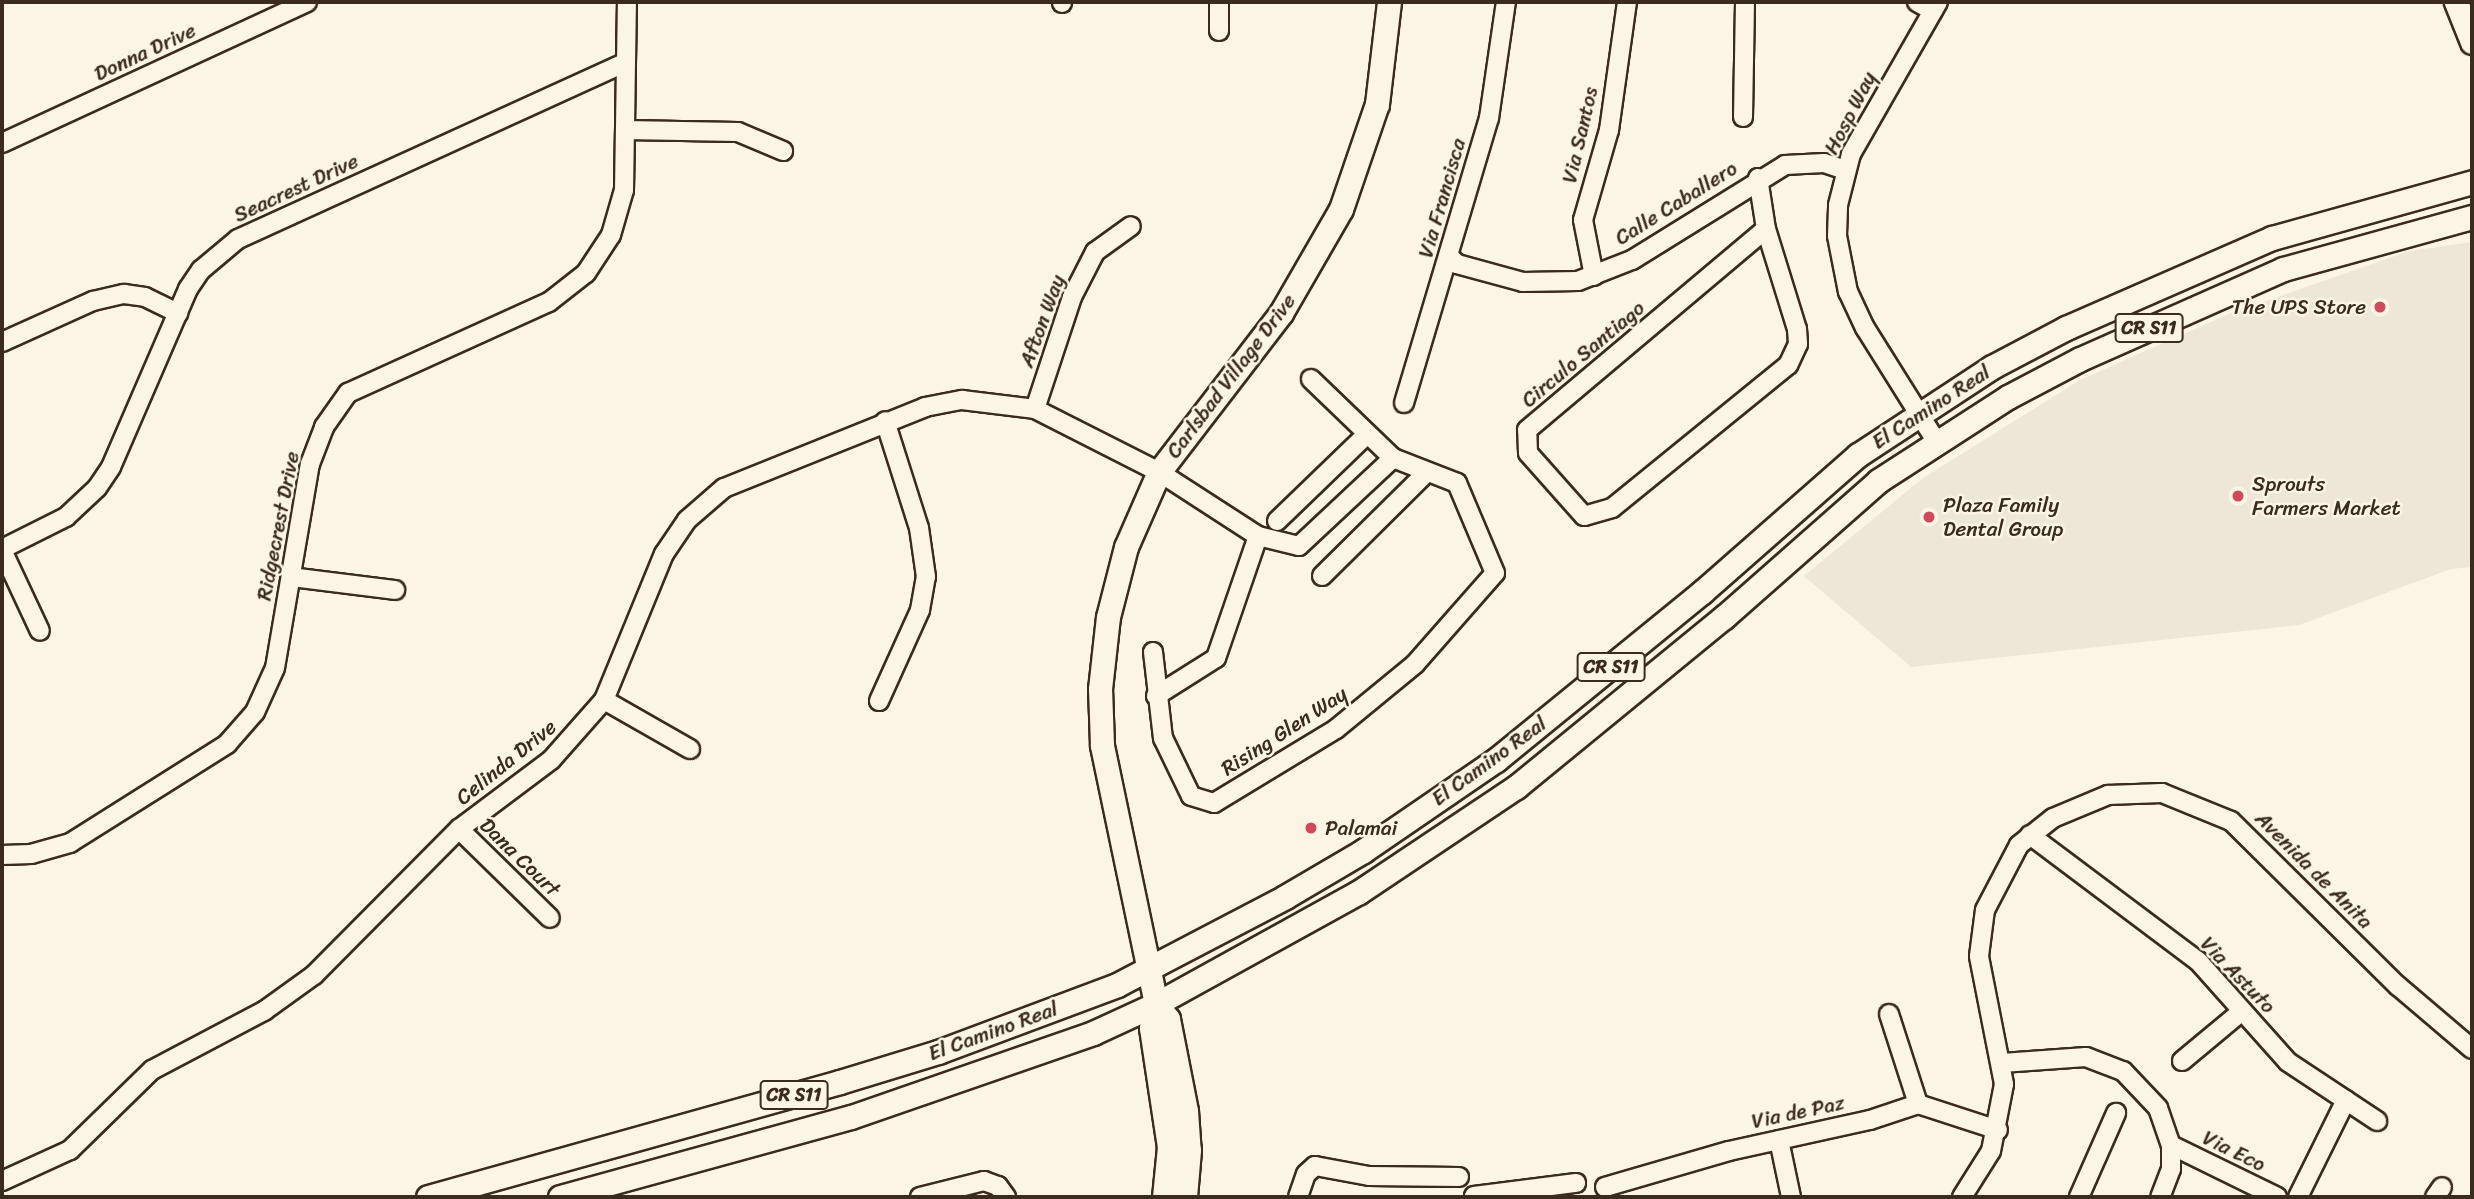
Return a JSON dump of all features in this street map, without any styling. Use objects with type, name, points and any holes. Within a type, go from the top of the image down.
[{"type":"main road","name":"Carlsbad Village Drive","points":[[1164,1197],[1169,1147],[1151,1028],[1156,1004],[1111,795],[1100,689],[1116,578],[1159,472],[1288,303],[1341,209],[1377,104],[1389,2]]},
{"type":"main road","points":[[2456,2],[2472,42]]},
{"type":"main road","name":"El Camino Real","points":[[428,1197],[938,1052],[1116,985],[1352,858],[1496,760],[1702,592],[1858,454],[1918,412],[2066,328],[2272,238],[2472,182]]},
{"type":"main road","name":"El Camino Real","points":[[560,1197],[851,1117],[1093,1033],[1156,1004],[1348,899],[1516,787],[1724,617],[1878,481],[1936,441],[2080,359],[2284,269],[2472,217]]},
{"type":"main road","name":"Carlsbad Village Drive","points":[[1156,1004],[1168,1018],[1186,1111],[1189,1150],[1185,1197]]},
{"type":"street","name":"Donna Drive","points":[[2,143],[307,2]]},
{"type":"street","name":"Ridgecrest Drive","points":[[2,855],[31,855],[70,843],[227,744],[255,712],[275,668],[310,464],[324,427],[348,393],[549,302],[586,273],[619,215],[625,130],[627,2]]},
{"type":"street","points":[[1219,2],[1219,31]]},
{"type":"street","name":"Via Francisca","points":[[1404,403],[1450,257],[1489,118],[1506,2]]},
{"type":"street","name":"Via Santos","points":[[1594,276],[1583,219],[1609,130],[1627,2]]},
{"type":"street","points":[[1743,117],[1745,2]]},
{"type":"street","name":"Hosp Way","points":[[1929,5],[1846,170],[1837,236],[1848,292],[1864,328],[1936,441]]},
{"type":"street","name":"Seacrest Drive","points":[[2,550],[66,517],[97,488],[111,467],[178,313],[201,270],[238,239],[626,62]]},
{"type":"street","points":[[625,130],[738,132],[783,151]]},
{"type":"street","name":"Calle Caballero","points":[[1450,257],[1457,264],[1523,282],[1594,276],[1632,260],[1758,178],[1785,165],[1824,163],[1846,170]]},
{"type":"street","points":[[1758,178],[1766,229]]},
{"type":"street","name":"Afton Way","points":[[1035,408],[1072,297],[1095,252],[1131,226]]},
{"type":"street","name":"Circulo Santiago","points":[[1766,229],[1797,329],[1798,344],[1788,365],[1612,508],[1584,516],[1528,453],[1527,430],[1766,229]]},
{"type":"street","points":[[2,342],[93,301],[124,294],[145,297],[178,313]]},
{"type":"street","name":"Rising Glen Way","points":[[1153,652],[1156,696],[1163,738],[1191,796],[1214,803],[1336,729],[1415,664],[1495,573],[1457,483],[1393,458],[1311,379]]},
{"type":"street","name":"Celinda Drive","points":[[2,1181],[70,1150],[152,1070],[264,1011],[314,975],[459,829],[551,760],[604,700],[664,554],[687,520],[724,488],[885,421],[962,400],[1035,408],[1159,472]]},
{"type":"street","points":[[879,701],[920,610],[926,577],[919,528],[885,421]]},
{"type":"street","points":[[1277,521],[1367,434]]},
{"type":"street","points":[[1159,472],[1258,536],[1299,546],[1393,458]]},
{"type":"street","points":[[1322,576],[1427,472]]},
{"type":"street","points":[[1156,696],[1216,658],[1258,536]]},
{"type":"street","points":[[2,550],[40,631]]},
{"type":"street","points":[[290,577],[395,590]]},
{"type":"street","points":[[604,700],[690,749]]},
{"type":"street","name":"Avenida de Anita","points":[[1962,1197],[1980,1172],[1998,1130],[2002,1063],[1985,1002],[1979,956],[1985,910],[1997,880],[2030,835],[2053,818],[2108,794],[2162,793],[2209,808],[2244,832],[2398,986],[2472,1049]]},
{"type":"street","name":"Dana Court","points":[[459,829],[550,918]]},
{"type":"street","name":"Via Astuto","points":[[2030,835],[2198,961],[2288,1062],[2377,1121]]},
{"type":"street","points":[[2182,1061],[2242,1011]]},
{"type":"street","points":[[1889,1014],[1917,1104],[1998,1130]]},
{"type":"street","points":[[2002,1063],[2086,1057],[2123,1071],[2158,1108],[2171,1145],[2171,1168],[2160,1197]]},
{"type":"street","points":[[2298,1197],[2346,1100]]},
{"type":"street","name":"Via de Paz","points":[[1605,1187],[1917,1104]]},
{"type":"street","points":[[2079,1197],[2116,1113]]},
{"type":"street","points":[[1779,1140],[1791,1197]]},
{"type":"street","name":"Via Eco","points":[[2171,1145],[2277,1197]]},
{"type":"street","points":[[1298,1197],[1306,1174],[1315,1166],[1369,1176],[1459,1177]]},
{"type":"street","points":[[920,1197],[984,1181],[998,1186],[1006,1197]]},
{"type":"street","points":[[1474,1196],[1529,1193],[1576,1183]]},
{"type":"shaded area","points":[[2472,242],[2472,567],[2451,569],[2299,625],[1911,667],[1804,576],[1923,478],[2080,380],[2229,314],[2409,251]]},
{"type":"place","name":"The UPS Store","points":[[2380,307]]},
{"type":"place","name":"Sprouts Farmers Market","points":[[2238,496]]},
{"type":"place","name":"Plaza Family Dental Group","points":[[1929,517]]},
{"type":"place","name":"Palamai","points":[[1311,828]]}]
